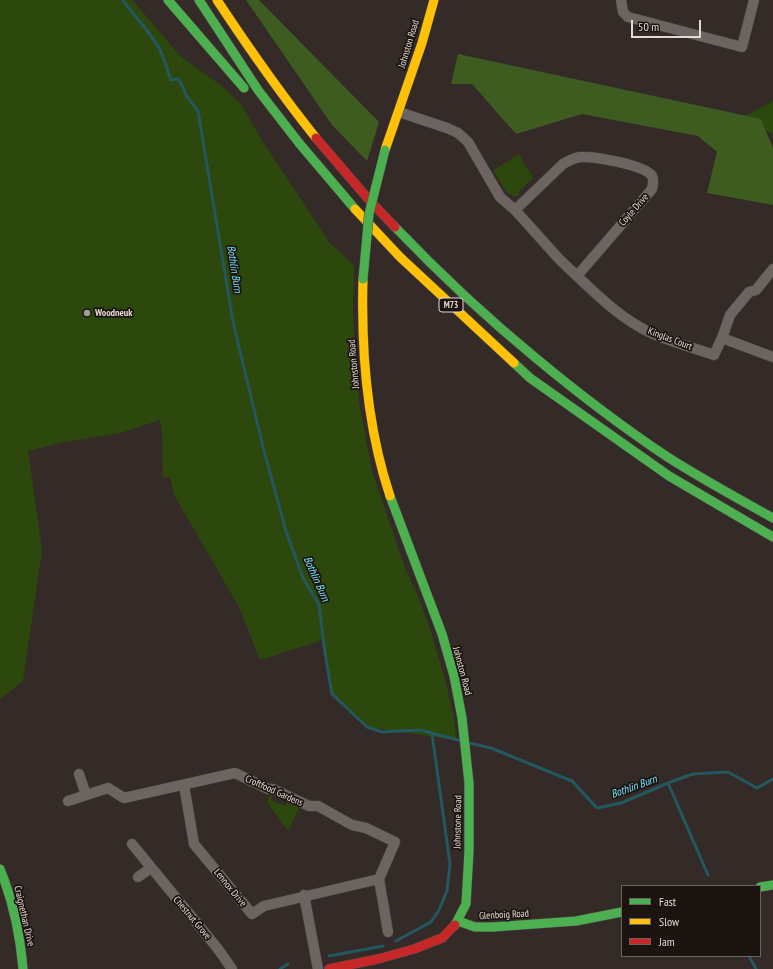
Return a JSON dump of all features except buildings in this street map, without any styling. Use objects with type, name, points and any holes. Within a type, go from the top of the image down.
[{"type":"main road","points":[[168,0],[305,159],[360,215]]},
{"type":"main road","name":"M73","points":[[199,0],[258,90],[314,162],[360,215],[400,257],[530,378],[669,476],[773,537]]},
{"type":"main road","name":"M73","points":[[217,0],[253,55],[292,108],[348,177],[384,217],[480,311],[518,344],[617,422],[682,466],[773,518]]},
{"type":"main road","name":"Johnston Road","points":[[434,0],[422,43],[385,150],[369,214],[363,279],[362,339],[367,389],[375,437],[383,471],[402,533],[435,615],[455,681],[463,721]]},
{"type":"main road","points":[[252,36],[292,94],[384,217]]},
{"type":"main road","name":"Johnstone Road","points":[[458,921],[466,903],[468,856],[469,781],[463,721]]},
{"type":"main road","name":"Craignethan Drive","points":[[0,869],[12,904],[19,935],[23,969]]},
{"type":"main road","points":[[761,887],[773,885]]},
{"type":"main road","name":"Glenboig Road","points":[[458,921],[474,927],[494,927],[576,921],[621,912]]},
{"type":"main road","points":[[328,969],[410,952],[439,940],[448,934],[458,921]]},
{"type":"street","points":[[621,0],[623,12],[628,17],[742,47],[754,0]]},
{"type":"street","points":[[399,112],[447,128],[458,133],[468,142],[500,197],[515,210],[560,260],[577,276]]},
{"type":"street","name":"Coyle Drive","points":[[515,210],[563,164],[580,157],[639,167],[652,177],[654,184],[652,189],[577,276]]},
{"type":"street","name":"Kinglas Court","points":[[577,276],[603,301],[632,322],[652,334],[714,355],[730,315],[749,292],[756,290],[773,269]]},
{"type":"street","points":[[722,338],[773,357]]},
{"type":"street","name":"Croftfood Gardens","points":[[68,801],[108,788],[124,798],[235,773],[268,789],[274,789],[308,806],[318,806],[352,824],[366,828],[395,842],[379,879]]},
{"type":"street","points":[[79,774],[86,795]]},
{"type":"street","name":"Lennox Drive","points":[[184,785],[194,844],[252,914],[264,906],[304,895]]},
{"type":"street","name":"Chestnut Grove","points":[[132,844],[218,949],[232,969]]},
{"type":"street","points":[[138,877],[151,868]]},
{"type":"street","points":[[318,969],[304,895],[379,879],[388,932]]},
{"type":"green space","points":[[0,0],[132,0],[179,55],[223,87],[241,104],[261,139],[329,242],[354,265],[353,312],[355,357],[359,402],[372,471],[405,568],[419,598],[432,635],[446,683],[455,724],[456,740],[367,727],[332,694],[323,640],[260,660],[239,607],[174,495],[170,477],[163,478],[162,432],[160,420],[120,433],[60,443],[28,451],[42,550],[23,681],[0,699]]},
{"type":"green space","points":[[246,0],[259,0],[379,122],[367,161],[332,125]]},
{"type":"green space","points":[[458,54],[761,119],[773,148],[773,205],[707,193],[717,152],[698,136],[582,114],[516,134],[472,84],[451,84]]},
{"type":"green space","points":[[773,101],[773,135],[746,116]]},
{"type":"green space","points":[[520,154],[533,178],[519,191],[519,195],[514,197],[506,192],[493,170]]},
{"type":"green space","points":[[271,794],[273,795],[271,800],[285,806],[287,801],[299,808],[288,831],[267,802]]},
{"type":"waterway","name":"Bothlin Burn","points":[[123,0],[151,35],[159,48],[171,80],[179,79],[186,95],[198,111],[233,322],[263,447],[286,531],[303,578],[319,605],[332,694],[367,727],[382,732],[420,730],[462,741]]},
{"type":"waterway","points":[[396,941],[431,922],[439,910],[447,891],[450,864],[432,734]]},
{"type":"waterway","name":"Bothlin Burn","points":[[469,743],[491,748],[572,781],[597,808],[621,803],[693,774],[728,772],[757,788],[773,779]]},
{"type":"waterway","points":[[668,783],[708,875]]},
{"type":"waterway","points":[[329,956],[383,946]]},
{"type":"waterway","points":[[750,957],[756,969]]},
{"type":"waterway","points":[[280,969],[288,964]]},
{"type":"traffic: fast","points":[[168,0],[244,88]]},
{"type":"traffic: fast","points":[[199,0],[258,90],[299,143],[355,209]]},
{"type":"traffic: fast","points":[[363,279],[369,214],[385,150]]},
{"type":"traffic: fast","points":[[395,227],[429,262],[482,312],[552,372],[584,397],[666,456],[705,480],[773,518]]},
{"type":"traffic: fast","points":[[514,363],[530,378],[669,476],[773,537]]},
{"type":"traffic: fast","points":[[390,496],[442,634],[454,676],[462,718],[469,783],[469,851],[466,904],[455,925]]},
{"type":"traffic: fast","points":[[0,869],[9,893],[15,918],[23,969]]},
{"type":"traffic: fast","points":[[761,887],[773,885]]},
{"type":"traffic: fast","points":[[458,921],[475,927],[493,927],[576,921],[621,912]]},
{"type":"traffic: slow","points":[[217,0],[265,70],[316,138]]},
{"type":"traffic: slow","points":[[385,150],[422,43],[434,0]]},
{"type":"traffic: slow","points":[[355,209],[400,257],[514,363]]},
{"type":"traffic: slow","points":[[363,279],[363,334],[367,389],[376,443],[390,496]]},
{"type":"traffic: jam","points":[[316,138],[370,201],[395,227]]},
{"type":"traffic: jam","points":[[329,969],[378,959],[414,949],[442,938],[455,925]]},
{"type":"place","name":"Woodneuk","points":[[87,313]]}]
